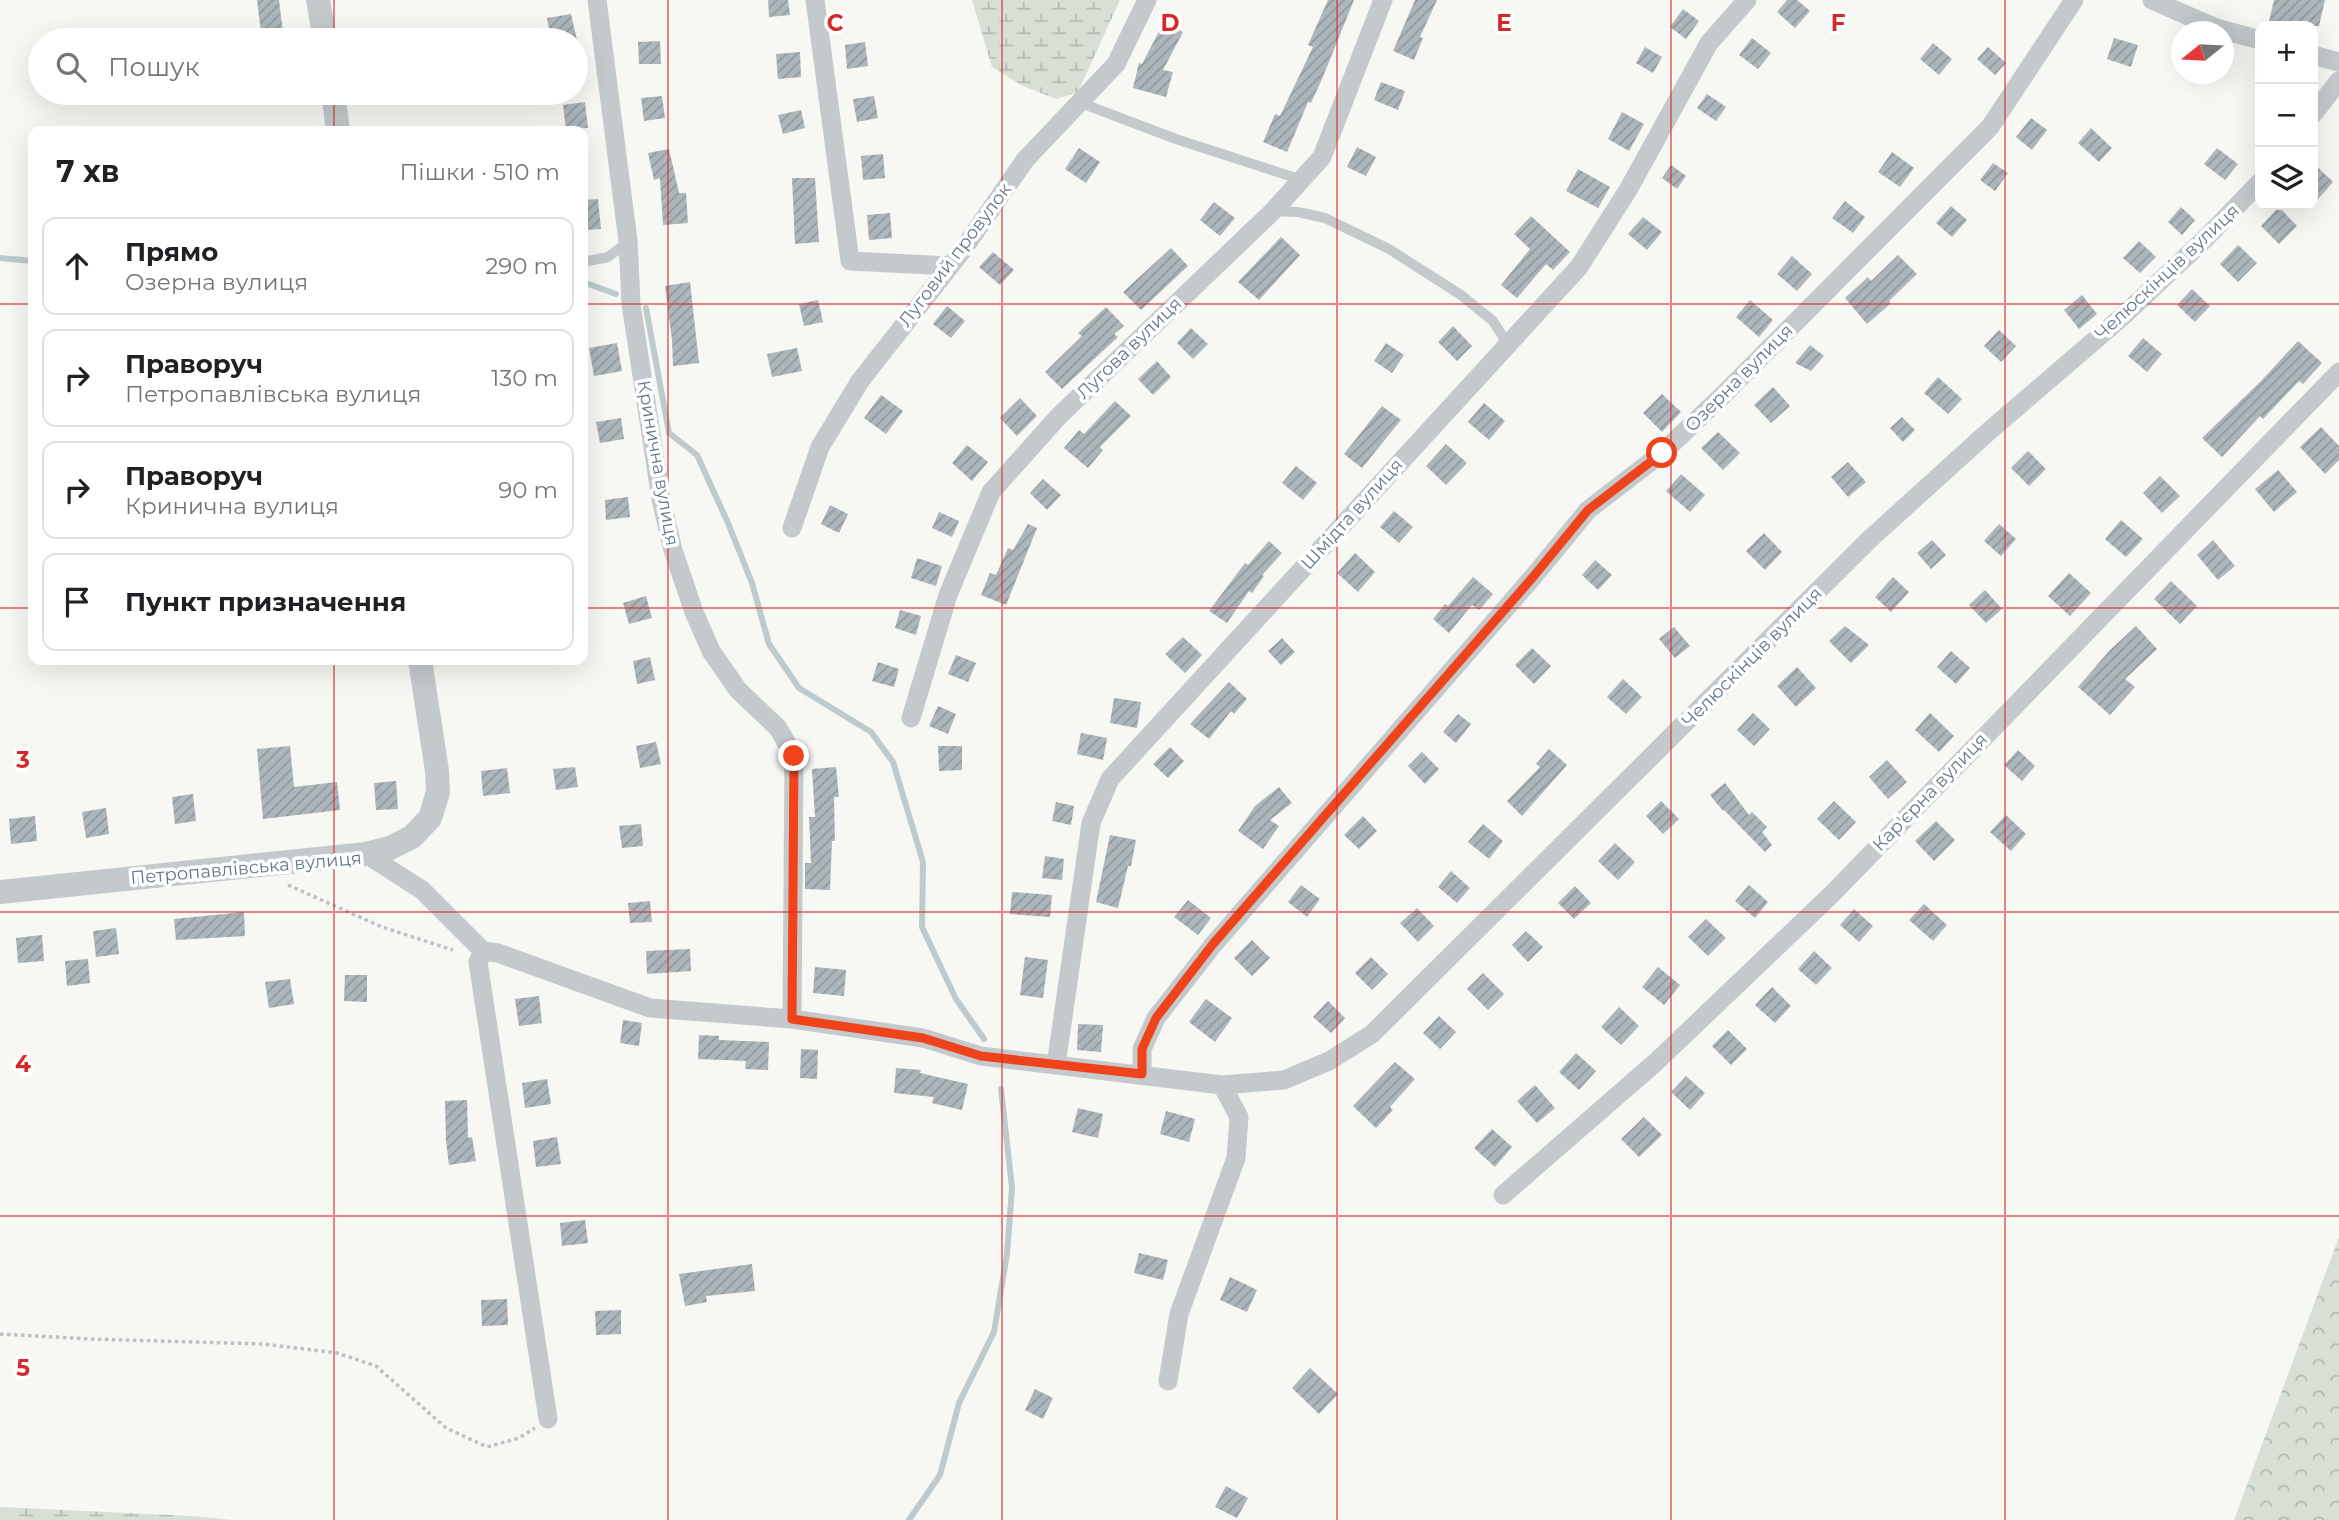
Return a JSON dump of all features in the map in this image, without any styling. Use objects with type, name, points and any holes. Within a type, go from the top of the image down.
[{"type":"street","points":[[318,0],[322,28]]},
{"type":"street","name":"Кринична вулиця","points":[[597,0],[628,242],[631,304],[661,499],[673,550],[694,612],[711,651],[738,690],[778,728],[794,756],[792,1019]]},
{"type":"street","points":[[815,0],[850,261],[950,266]]},
{"type":"street","name":"Луговий провулок","points":[[792,528],[820,447],[860,381],[950,266],[1025,160],[1116,64],[1147,0]]},
{"type":"street","name":"Лугова вулиця","points":[[911,718],[948,595],[991,492],[1059,416],[1273,211],[1322,157],[1383,0]]},
{"type":"street","name":"Шмідта вулиця","points":[[1056,1065],[1091,823],[1110,779],[1578,267],[1628,190],[1709,43],[1747,0]]},
{"type":"street","name":"Озерна вулиця","points":[[1142,1074],[1142,1049],[1156,1018],[1213,944],[1533,577],[1588,510],[1662,453],[1990,127],[2074,0]]},
{"type":"street","points":[[2152,0],[2216,28],[2255,39]]},
{"type":"street","points":[[2318,56],[2339,62]]},
{"type":"street","points":[[2318,108],[2339,81]]},
{"type":"street","points":[[334,105],[337,126]]},
{"type":"street","name":"Челюскінців вулиця","points":[[1222,1085],[1284,1080],[1329,1061],[1372,1034],[1871,538],[1988,432],[2123,316],[2206,238],[2255,187]]},
{"type":"street","name":"Кар'єрна вулиця","points":[[1503,1195],[1656,1062],[1832,894],[2339,372]]},
{"type":"street","points":[[366,853],[390,848],[412,838],[430,818],[438,792],[421,665]]},
{"type":"street","name":"Петропавлівська вулиця","points":[[0,892],[366,853],[422,890],[481,956]]},
{"type":"street","points":[[548,1419],[481,956],[498,953],[650,1008],[792,1019],[923,1038],[981,1056],[1222,1085],[1239,1117],[1236,1158],[1179,1314],[1168,1381]]},
{"type":"lane","points":[[1081,103],[1176,139],[1302,180]]},
{"type":"lane","points":[[1273,211],[1298,212],[1325,218],[1389,249],[1461,295],[1493,321],[1507,343]]},
{"type":"lane","points":[[588,261],[608,257],[628,242]]},
{"type":"path","points":[[288,884],[298,891],[383,926],[481,956]]},
{"type":"path","points":[[0,1334],[263,1344],[337,1353],[376,1366],[446,1428],[487,1447],[519,1438],[548,1419]]},
{"type":"green space","points":[[972,0],[1120,0],[1078,92],[1056,99],[1023,86],[992,67]]},
{"type":"green space","points":[[2339,1237],[2339,1520],[2234,1520]]},
{"type":"green space","points":[[0,1507],[191,1516],[233,1520],[0,1520]]},
{"type":"building","points":[[257,0],[279,0],[282,28],[260,28]]},
{"type":"building","points":[[768,0],[788,0],[790,15],[769,17]]},
{"type":"building","points":[[1328,0],[1354,0],[1322,79],[1311,103],[1308,102],[1287,152],[1263,142],[1275,114],[1280,116],[1313,47],[1308,45]]},
{"type":"building","points":[[1415,0],[1437,0],[1420,37],[1423,38],[1414,60],[1393,51]]},
{"type":"building","points":[[1787,0],[1797,0],[1810,11],[1795,28],[1777,12]]},
{"type":"building","points":[[2274,0],[2325,0],[2319,26],[2318,21],[2269,21]]},
{"type":"building","points":[[1683,9],[1699,21],[1686,39],[1670,27]]},
{"type":"building","points":[[571,14],[574,28],[549,28],[547,18]]},
{"type":"building","points":[[1164,22],[1183,32],[1163,70],[1173,72],[1166,97],[1133,88],[1139,63],[1142,64]]},
{"type":"building","points":[[1752,38],[1771,53],[1758,69],[1739,55]]},
{"type":"building","points":[[2114,38],[2138,45],[2131,67],[2107,59]]},
{"type":"building","points":[[660,41],[661,64],[639,64],[638,42]]},
{"type":"building","points":[[865,42],[868,66],[847,69],[845,45]]},
{"type":"building","points":[[1933,43],[1952,59],[1939,75],[1920,59]]},
{"type":"building","points":[[1645,47],[1662,57],[1653,73],[1636,63]]},
{"type":"building","points":[[1988,47],[2006,63],[1995,75],[1977,59]]},
{"type":"building","points":[[800,52],[801,77],[778,79],[776,54]]},
{"type":"building","points":[[1381,82],[1405,91],[1398,110],[1374,100]]},
{"type":"building","points":[[1707,94],[1726,107],[1716,121],[1697,108]]},
{"type":"building","points":[[662,96],[665,118],[644,121],[641,98]]},
{"type":"building","points":[[874,96],[878,118],[857,122],[853,99]]},
{"type":"building","points":[[563,105],[585,105],[588,126],[566,126]]},
{"type":"building","points":[[801,110],[805,128],[783,134],[778,115]]},
{"type":"building","points":[[1622,112],[1644,124],[1629,151],[1608,139]]},
{"type":"building","points":[[2031,118],[2047,130],[2032,150],[2016,137]]},
{"type":"building","points":[[2091,128],[2112,148],[2099,162],[2078,143]]},
{"type":"building","points":[[1357,147],[1376,157],[1366,176],[1347,167]]},
{"type":"building","points":[[1079,148],[1100,162],[1086,183],[1065,169]]},
{"type":"building","points":[[2217,148],[2238,164],[2225,180],[2204,164]]},
{"type":"building","points":[[669,149],[679,193],[686,193],[688,223],[663,225],[660,178],[654,180],[648,153]]},
{"type":"building","points":[[1892,152],[1914,168],[1900,187],[1878,172]]},
{"type":"building","points":[[883,154],[885,178],[863,180],[861,156]]},
{"type":"building","points":[[1993,163],[2008,173],[1995,191],[1980,180]]},
{"type":"building","points":[[1671,165],[1686,176],[1677,189],[1662,178]]},
{"type":"building","points":[[2318,168],[2333,182],[2318,199]]},
{"type":"building","points":[[1578,169],[1610,187],[1598,208],[1566,191]]},
{"type":"building","points":[[792,178],[815,178],[819,242],[795,244]]},
{"type":"building","points":[[598,199],[601,229],[588,230],[588,200]]},
{"type":"building","points":[[1845,201],[1865,217],[1853,233],[1832,218]]},
{"type":"building","points":[[1214,202],[1235,218],[1220,236],[1200,220]]},
{"type":"building","points":[[1951,206],[1967,220],[1952,237],[1936,223]]},
{"type":"building","points":[[2181,207],[2195,220],[2182,235],[2168,222]]},
{"type":"building","points":[[2276,210],[2282,210],[2297,226],[2279,244],[2261,226]]},
{"type":"building","points":[[890,213],[892,238],[869,240],[867,215]]},
{"type":"building","points":[[1531,216],[1570,252],[1553,270],[1546,264],[1517,298],[1501,285],[1530,249],[1514,234]]},
{"type":"building","points":[[1643,217],[1662,232],[1647,250],[1628,234]]},
{"type":"building","points":[[1281,237],[1300,255],[1259,300],[1238,282]]},
{"type":"building","points":[[2139,241],[2156,257],[2140,273],[2123,258]]},
{"type":"building","points":[[2238,245],[2257,263],[2238,282],[2220,264]]},
{"type":"building","points":[[1171,248],[1188,266],[1141,310],[1123,292]]},
{"type":"building","points":[[993,252],[1014,270],[1000,285],[979,267]]},
{"type":"building","points":[[1898,255],[1917,274],[1889,301],[1891,303],[1867,324],[1845,298],[1868,277],[1871,281]]},
{"type":"building","points":[[1792,256],[1812,274],[1797,291],[1777,274]]},
{"type":"building","points":[[690,282],[699,363],[673,366],[665,286]]},
{"type":"building","points":[[2192,289],[2210,306],[2195,322],[2177,305]]},
{"type":"building","points":[[2082,295],[2097,314],[2079,329],[2064,310]]},
{"type":"building","points":[[818,300],[823,322],[804,326],[799,304]]},
{"type":"building","points":[[1750,300],[1773,320],[1759,337],[1736,317]]},
{"type":"building","points":[[947,306],[965,321],[951,338],[933,324]]},
{"type":"building","points":[[1106,307],[1124,326],[1114,334],[1118,337],[1062,389],[1045,372],[1082,336],[1078,333]]},
{"type":"building","points":[[1453,326],[1472,346],[1457,361],[1438,342]]},
{"type":"building","points":[[1191,328],[1208,344],[1193,359],[1177,343]]},
{"type":"building","points":[[1999,330],[2016,346],[2001,362],[1984,346]]},
{"type":"building","points":[[2143,338],[2162,354],[2147,372],[2128,356]]},
{"type":"building","points":[[2298,341],[2322,363],[2303,384],[2299,381],[2263,419],[2260,416],[2222,457],[2202,438]]},
{"type":"building","points":[[617,343],[622,371],[594,376],[589,348]]},
{"type":"building","points":[[1386,343],[1404,355],[1392,373],[1374,361]]},
{"type":"building","points":[[1810,345],[1824,356],[1811,371],[1795,363]]},
{"type":"building","points":[[797,348],[802,371],[772,377],[767,354]]},
{"type":"building","points":[[1157,361],[1171,377],[1153,395],[1138,379]]},
{"type":"building","points":[[1938,377],[1962,399],[1948,414],[1924,393]]},
{"type":"building","points":[[1773,387],[1790,406],[1771,423],[1754,405]]},
{"type":"building","points":[[1662,394],[1681,412],[1662,432],[1643,413]]},
{"type":"building","points":[[881,395],[903,411],[886,434],[864,418]]},
{"type":"building","points":[[1020,398],[1037,416],[1017,436],[1000,418]]},
{"type":"building","points":[[1115,401],[1131,416],[1100,447],[1103,450],[1088,468],[1064,448],[1079,430],[1084,434]]},
{"type":"building","points":[[1484,403],[1505,421],[1489,440],[1468,422]]},
{"type":"building","points":[[1382,406],[1401,420],[1362,468],[1344,454]]},
{"type":"building","points":[[1902,417],[1915,430],[1903,442],[1890,428]]},
{"type":"building","points":[[621,418],[624,439],[600,443],[596,422]]},
{"type":"building","points":[[2321,427],[2339,446],[2339,460],[2325,474],[2300,447]]},
{"type":"building","points":[[1718,432],[1740,453],[1723,470],[1701,448]]},
{"type":"building","points":[[1446,444],[1467,463],[1446,485],[1426,466]]},
{"type":"building","points":[[967,445],[988,462],[972,481],[952,463]]},
{"type":"building","points":[[2028,451],[2046,469],[2029,486],[2011,468]]},
{"type":"building","points":[[1848,462],[1866,482],[1848,497],[1831,477]]},
{"type":"building","points":[[1296,466],[1317,483],[1303,500],[1282,483]]},
{"type":"building","points":[[2278,470],[2297,492],[2274,512],[2255,489]]},
{"type":"building","points":[[1681,474],[1705,495],[1690,512],[1666,491]]},
{"type":"building","points":[[2160,476],[2180,496],[2162,513],[2143,493]]},
{"type":"building","points":[[1043,479],[1061,495],[1047,510],[1030,493]]},
{"type":"building","points":[[628,497],[630,517],[606,520],[605,500]]},
{"type":"building","points":[[830,505],[848,514],[839,533],[821,524]]},
{"type":"building","points":[[1394,511],[1413,527],[1399,543],[1380,527]]},
{"type":"building","points":[[939,512],[959,521],[952,537],[932,528]]},
{"type":"building","points":[[2121,520],[2143,539],[2126,557],[2105,539]]},
{"type":"building","points":[[1028,524],[1037,528],[1006,605],[981,595],[990,573],[996,575],[1008,548],[1013,550]]},
{"type":"building","points":[[1999,524],[2016,539],[2001,556],[1984,541]]},
{"type":"building","points":[[1764,533],[1782,552],[1765,570],[1746,551]]},
{"type":"building","points":[[1932,540],[1946,555],[1931,569],[1917,553]]},
{"type":"building","points":[[2213,540],[2235,566],[2218,580],[2197,555]]},
{"type":"building","points":[[1269,541],[1282,553],[1262,575],[1264,576],[1252,593],[1249,591],[1227,623],[1209,611],[1245,563],[1248,565]]},
{"type":"building","points":[[1355,553],[1375,572],[1358,592],[1337,573]]},
{"type":"building","points":[[917,558],[942,566],[936,586],[911,578]]},
{"type":"building","points":[[1595,560],[1612,575],[1598,590],[1582,575]]},
{"type":"building","points":[[2069,573],[2091,593],[2070,616],[2048,596]]},
{"type":"building","points":[[1473,577],[1493,594],[1479,610],[1472,605],[1449,633],[1433,619]]},
{"type":"building","points":[[1893,577],[1909,592],[1891,612],[1875,597]]},
{"type":"building","points":[[2171,581],[2197,606],[2180,624],[2154,599]]},
{"type":"building","points":[[1985,590],[2002,609],[1986,623],[1969,605]]},
{"type":"building","points":[[646,596],[652,618],[629,624],[623,603]]},
{"type":"building","points":[[900,610],[921,616],[916,635],[895,628]]},
{"type":"building","points":[[1845,626],[1869,645],[1851,663],[1829,641]]},
{"type":"building","points":[[2136,626],[2157,649],[2125,679],[2135,687],[2110,715],[2078,687],[2109,651]]},
{"type":"building","points":[[1674,627],[1690,646],[1675,658],[1659,639]]},
{"type":"building","points":[[1183,637],[1202,655],[1185,673],[1165,654]]},
{"type":"building","points":[[1282,638],[1295,652],[1281,665],[1268,651]]},
{"type":"building","points":[[1532,648],[1551,666],[1534,684],[1515,665]]},
{"type":"building","points":[[1951,651],[1970,668],[1956,684],[1937,667]]},
{"type":"building","points":[[956,655],[976,663],[968,682],[948,674]]},
{"type":"building","points":[[650,657],[655,680],[637,684],[633,661]]},
{"type":"building","points":[[878,662],[899,669],[894,687],[872,681]]},
{"type":"building","points":[[1797,667],[1816,688],[1796,707],[1777,686]]},
{"type":"building","points":[[1623,679],[1642,697],[1626,714],[1607,697]]},
{"type":"building","points":[[1229,682],[1247,699],[1234,714],[1231,711],[1209,739],[1190,724]]},
{"type":"building","points":[[1114,698],[1141,702],[1137,728],[1110,723]]},
{"type":"building","points":[[938,706],[956,714],[948,734],[929,726]]},
{"type":"building","points":[[1753,713],[1770,729],[1754,746],[1737,730]]},
{"type":"building","points":[[1930,713],[1954,736],[1939,752],[1915,730]]},
{"type":"building","points":[[1458,714],[1471,724],[1456,743],[1443,732]]},
{"type":"building","points":[[1081,733],[1107,738],[1103,760],[1077,754]]},
{"type":"building","points":[[656,742],[661,764],[640,768],[636,746]]},
{"type":"building","points":[[290,746],[294,787],[337,782],[340,810],[263,819],[257,749]]},
{"type":"building","points":[[938,746],[962,746],[962,770],[939,771]]},
{"type":"building","points":[[1170,747],[1184,761],[1168,778],[1153,764]]},
{"type":"building","points":[[1549,749],[1567,765],[1522,816],[1507,801],[1540,767],[1536,764]]},
{"type":"building","points":[[2018,750],[2035,766],[2022,781],[2004,765]]},
{"type":"building","points":[[1422,752],[1439,769],[1425,784],[1408,766]]},
{"type":"building","points":[[1887,760],[1907,782],[1888,799],[1869,777]]},
{"type":"building","points":[[575,767],[578,787],[556,790],[553,769]]},
{"type":"building","points":[[836,767],[839,797],[834,797],[835,841],[832,841],[830,890],[805,889],[805,863],[811,863],[809,817],[815,817],[812,769]]},
{"type":"building","points":[[507,768],[510,793],[483,796],[481,771]]},
{"type":"building","points":[[396,781],[398,809],[376,810],[374,783]]},
{"type":"building","points":[[1725,783],[1749,815],[1752,812],[1767,827],[1762,832],[1772,845],[1765,852],[1710,795]]},
{"type":"building","points":[[1279,787],[1292,803],[1270,820],[1279,826],[1263,849],[1238,831],[1255,806]]},
{"type":"building","points":[[193,794],[196,821],[175,824],[172,797]]},
{"type":"building","points":[[1661,801],[1679,819],[1663,834],[1646,816]]},
{"type":"building","points":[[1834,801],[1856,822],[1839,840],[1817,819]]},
{"type":"building","points":[[1056,802],[1074,806],[1071,825],[1052,821]]},
{"type":"building","points":[[106,808],[109,834],[86,838],[82,812]]},
{"type":"building","points":[[2006,815],[2026,834],[2011,851],[1990,832]]},
{"type":"building","points":[[35,816],[37,841],[11,844],[9,819]]},
{"type":"building","points":[[1363,816],[1377,831],[1359,849],[1344,835]]},
{"type":"building","points":[[1936,821],[1955,840],[1934,861],[1915,841]]},
{"type":"building","points":[[641,824],[643,846],[622,848],[619,826]]},
{"type":"building","points":[[1483,824],[1503,841],[1489,859],[1468,842]]},
{"type":"building","points":[[1110,835],[1136,840],[1118,908],[1096,902]]},
{"type":"building","points":[[1615,843],[1635,862],[1618,880],[1598,861]]},
{"type":"building","points":[[1045,856],[1064,859],[1062,880],[1042,878]]},
{"type":"building","points":[[1451,871],[1470,888],[1457,903],[1438,887]]},
{"type":"building","points":[[1301,885],[1320,899],[1307,917],[1288,902]]},
{"type":"building","points":[[1749,885],[1768,902],[1755,918],[1735,901]]},
{"type":"building","points":[[1575,886],[1591,903],[1574,919],[1558,903]]},
{"type":"building","points":[[1012,892],[1052,895],[1050,917],[1010,914]]},
{"type":"building","points":[[1188,900],[1211,918],[1198,935],[1174,917]]},
{"type":"building","points":[[650,901],[652,922],[630,923],[628,903]]},
{"type":"building","points":[[1924,904],[1947,925],[1933,941],[1909,920]]},
{"type":"building","points":[[1417,908],[1434,926],[1418,942],[1400,923]]},
{"type":"building","points":[[1854,909],[1873,926],[1859,942],[1840,925]]},
{"type":"building","points":[[244,912],[245,936],[176,940],[174,919]]},
{"type":"building","points":[[1706,919],[1726,938],[1708,956],[1688,937]]},
{"type":"building","points":[[116,928],[119,954],[96,957],[93,931]]},
{"type":"building","points":[[1526,931],[1543,947],[1528,962],[1512,945]]},
{"type":"building","points":[[42,935],[44,961],[18,963],[16,938]]},
{"type":"building","points":[[1252,940],[1270,958],[1252,976],[1234,958]]},
{"type":"building","points":[[690,949],[691,971],[647,974],[646,951]]},
{"type":"building","points":[[1814,951],[1832,968],[1816,985],[1798,969]]},
{"type":"building","points":[[1025,957],[1048,960],[1043,998],[1020,995]]},
{"type":"building","points":[[1371,957],[1388,974],[1372,990],[1355,973]]},
{"type":"building","points":[[88,959],[90,983],[67,986],[65,961]]},
{"type":"building","points":[[815,967],[846,970],[844,996],[813,993]]},
{"type":"building","points":[[1658,967],[1680,985],[1664,1005],[1642,987]]},
{"type":"building","points":[[1483,973],[1504,994],[1488,1010],[1467,989]]},
{"type":"building","points":[[345,975],[367,975],[367,1002],[344,1001]]},
{"type":"building","points":[[290,979],[294,1004],[269,1008],[265,982]]},
{"type":"building","points":[[1772,987],[1791,1006],[1775,1023],[1755,1005]]},
{"type":"building","points":[[539,996],[542,1023],[519,1026],[515,999]]},
{"type":"building","points":[[1206,999],[1232,1018],[1215,1042],[1189,1022]]},
{"type":"building","points":[[1328,1001],[1345,1018],[1331,1033],[1313,1017]]},
{"type":"building","points":[[1619,1007],[1639,1026],[1621,1045],[1601,1027]]},
{"type":"building","points":[[1439,1016],[1456,1032],[1440,1049],[1423,1033]]},
{"type":"building","points":[[623,1020],[642,1023],[639,1046],[620,1043]]},
{"type":"building","points":[[1078,1024],[1103,1025],[1101,1052],[1077,1050]]},
{"type":"building","points":[[1728,1030],[1747,1049],[1731,1065],[1712,1046]]},
{"type":"building","points":[[699,1035],[719,1036],[719,1040],[769,1042],[768,1070],[745,1069],[746,1061],[698,1059]]},
{"type":"building","points":[[801,1049],[818,1050],[817,1079],[800,1078]]},
{"type":"building","points":[[1576,1053],[1596,1071],[1579,1090],[1559,1072]]},
{"type":"building","points":[[1395,1062],[1415,1079],[1390,1107],[1393,1110],[1376,1128],[1353,1106]]},
{"type":"building","points":[[896,1068],[921,1070],[920,1073],[968,1084],[962,1110],[932,1103],[934,1097],[894,1093]]},
{"type":"building","points":[[1686,1076],[1705,1093],[1690,1110],[1671,1092]]},
{"type":"building","points":[[547,1079],[551,1104],[525,1108],[522,1083]]},
{"type":"building","points":[[1535,1085],[1555,1108],[1537,1123],[1517,1101]]},
{"type":"building","points":[[467,1100],[468,1138],[472,1137],[476,1161],[449,1165],[445,1101]]},
{"type":"building","points":[[1078,1108],[1103,1114],[1098,1138],[1072,1132]]},
{"type":"building","points":[[1166,1111],[1195,1119],[1189,1142],[1160,1134]]},
{"type":"building","points":[[1644,1117],[1662,1135],[1639,1157],[1621,1139]]},
{"type":"building","points":[[1492,1129],[1512,1147],[1495,1167],[1474,1148]]},
{"type":"building","points":[[557,1137],[561,1164],[536,1167],[533,1141]]},
{"type":"building","points":[[585,1220],[588,1243],[562,1246],[560,1223]]},
{"type":"building","points":[[1139,1253],[1168,1260],[1163,1280],[1134,1273]]},
{"type":"building","points":[[752,1264],[755,1291],[706,1296],[707,1302],[685,1306],[679,1274]]},
{"type":"building","points":[[1230,1277],[1257,1290],[1247,1312],[1220,1300]]},
{"type":"building","points":[[507,1299],[508,1325],[482,1326],[481,1300]]},
{"type":"building","points":[[621,1310],[621,1334],[596,1335],[595,1311]]},
{"type":"building","points":[[1310,1368],[1338,1394],[1319,1414],[1292,1388]]},
{"type":"building","points":[[1035,1389],[1053,1398],[1043,1419],[1025,1410]]},
{"type":"building","points":[[1226,1486],[1248,1498],[1237,1518],[1215,1507]]},
{"type":"waterway","points":[[0,258],[28,261]]},
{"type":"waterway","points":[[588,284],[616,294]]},
{"type":"waterway","points":[[646,308],[669,433],[697,455],[752,583],[769,644],[799,688],[871,732],[893,762],[923,862],[922,927],[956,999],[984,1039]]},
{"type":"waterway","points":[[909,1520],[940,1475],[959,1403],[994,1332],[1007,1254],[1012,1188],[1001,1089]]},
{"type":"route","points":[[794,756],[792,1019],[923,1038],[981,1056],[1142,1074],[1142,1049],[1156,1018],[1213,944],[1533,577],[1588,510],[1662,453]]}]
